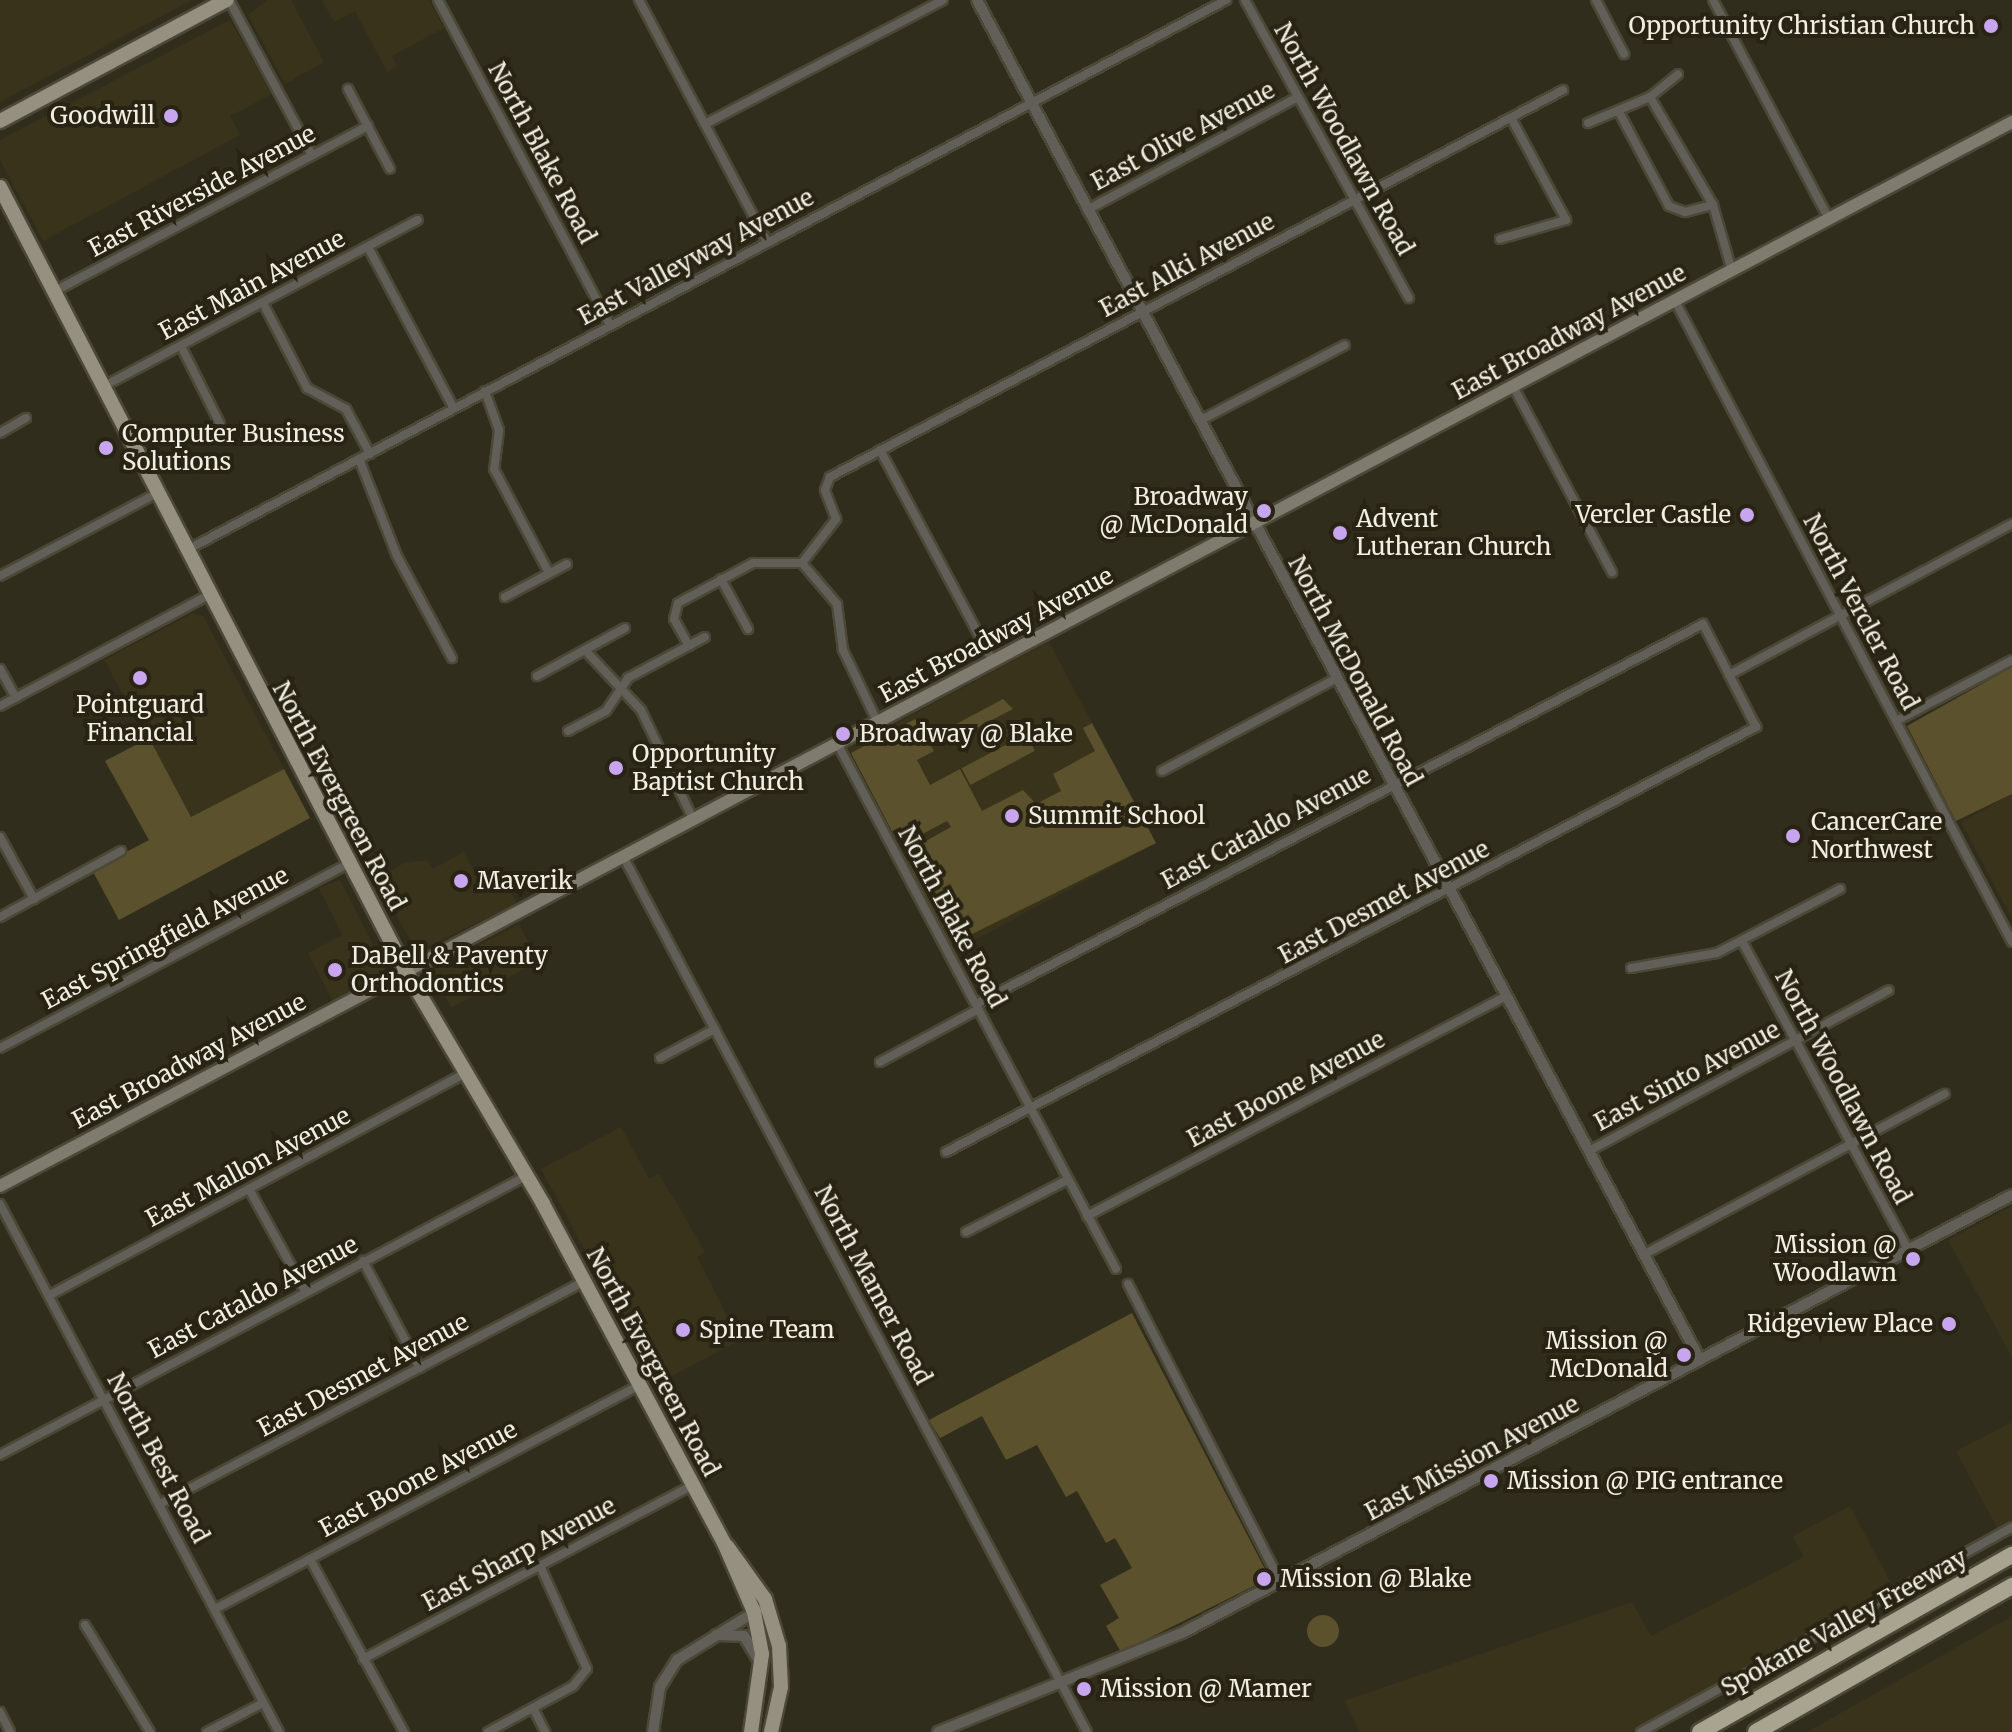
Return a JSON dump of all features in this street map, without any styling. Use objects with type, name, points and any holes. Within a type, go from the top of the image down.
[{"type":"highway","name":"Spokane Valley Freeway","points":[[1700,1732],[2012,1555]]},
{"type":"highway","name":"Spokane Valley Freeway","points":[[1756,1732],[2012,1586]]},
{"type":"main road","points":[[0,121],[228,0]]},
{"type":"main road","name":"East Broadway Avenue","points":[[0,1186],[2012,122]]},
{"type":"main road","name":"North Evergreen Road","points":[[0,187],[160,492],[207,596],[406,971],[526,1176],[761,1608],[781,1666],[771,1732]]},
{"type":"main road","name":"North Evergreen Road","points":[[751,1732],[763,1671],[761,1608]]},
{"type":"street","points":[[228,0],[312,155]]},
{"type":"street","name":"North Blake Road","points":[[438,0],[610,325]]},
{"type":"street","points":[[639,0],[767,242]]},
{"type":"street","points":[[705,124],[943,0]]},
{"type":"street","name":"North McDonald Road","points":[[977,0],[1504,997],[1700,1360]]},
{"type":"street","name":"East Valleyway Avenue","points":[[186,550],[1226,0]]},
{"type":"street","name":"North Woodlawn Road","points":[[1245,0],[1409,298]]},
{"type":"street","points":[[1596,0],[1624,54]]},
{"type":"street","points":[[1713,0],[1829,219]]},
{"type":"street","points":[[1588,123],[1650,97],[1678,74]]},
{"type":"street","points":[[348,89],[390,169]]},
{"type":"street","name":"East Alki Avenue","points":[[802,563],[836,519],[825,490],[830,477],[1353,198],[1563,90]]},
{"type":"street","name":"East Olive Avenue","points":[[1087,210],[1298,97]]},
{"type":"street","points":[[1650,97],[1713,205],[1732,271]]},
{"type":"street","points":[[1619,112],[1669,206],[1685,212],[1713,205]]},
{"type":"street","points":[[1500,239],[1566,220],[1511,118]]},
{"type":"street","name":"East Riverside Avenue","points":[[55,291],[368,126]]},
{"type":"street","name":"East Main Avenue","points":[[104,386],[418,220]]},
{"type":"street","points":[[368,247],[453,407]]},
{"type":"street","name":"North Vercler Road","points":[[1675,301],[2012,942]]},
{"type":"street","points":[[263,303],[307,388],[346,409],[370,454]]},
{"type":"street","points":[[1201,420],[1345,345]]},
{"type":"street","points":[[181,346],[220,424]]},
{"type":"street","points":[[1513,386],[1612,572]]},
{"type":"street","points":[[485,391],[499,430],[494,469],[549,573]]},
{"type":"street","points":[[0,433],[26,418]]},
{"type":"street","points":[[880,450],[993,662]]},
{"type":"street","points":[[359,459],[397,556],[452,658]]},
{"type":"street","points":[[0,576],[160,492]]},
{"type":"street","points":[[1729,675],[2012,524]]},
{"type":"street","points":[[689,646],[674,619],[675,606],[753,563],[802,563],[837,604],[843,650],[878,723]]},
{"type":"street","points":[[505,597],[567,564]]},
{"type":"street","points":[[721,579],[748,629]]},
{"type":"street","points":[[0,706],[207,596]]},
{"type":"street","name":"East Cataldo Avenue","points":[[880,1062],[978,1006],[1392,784],[1703,624],[1729,675]]},
{"type":"street","points":[[537,676],[625,628]]},
{"type":"street","points":[[568,731],[606,711],[628,678],[705,637]]},
{"type":"street","points":[[585,650],[620,692],[641,710],[694,821]]},
{"type":"street","points":[[1896,721],[2012,660]]},
{"type":"street","points":[[0,669],[16,698]]},
{"type":"street","name":"East Desmet Avenue","points":[[1028,1108],[1449,891],[1756,727],[1729,675]]},
{"type":"street","points":[[1162,771],[1337,678]]},
{"type":"street","name":"North Blake Road","points":[[838,745],[1116,1269]]},
{"type":"street","points":[[0,837],[34,899]]},
{"type":"street","points":[[0,917],[121,851]]},
{"type":"street","name":"North Mamer Road","points":[[624,858],[1087,1732]]},
{"type":"street","name":"East Springfield Avenue","points":[[0,1048],[349,863]]},
{"type":"street","points":[[1631,968],[1695,960],[1743,943],[1840,889]]},
{"type":"street","name":"North Woodlawn Road","points":[[1743,943],[1908,1250]]},
{"type":"street","name":"East Sinto Avenue","points":[[1589,1151],[1889,990]]},
{"type":"street","name":"East Boone Avenue","points":[[1087,1216],[1504,997]]},
{"type":"street","points":[[660,1058],[715,1029]]},
{"type":"street","name":"East Mallon Avenue","points":[[50,1295],[465,1073]]},
{"type":"street","points":[[1643,1255],[1945,1094]]},
{"type":"street","points":[[946,1152],[1028,1108]]},
{"type":"street","name":"East Cataldo Avenue","points":[[0,1455],[526,1176]]},
{"type":"street","points":[[966,1232],[1067,1180]]},
{"type":"street","points":[[249,1189],[305,1291]]},
{"type":"street","name":"East Mission Avenue","points":[[938,1732],[1062,1686],[1280,1581],[2012,1195]]},
{"type":"street","name":"North Best Road","points":[[0,1204],[279,1732]]},
{"type":"street","points":[[363,1261],[420,1368]]},
{"type":"street","name":"East Desmet Avenue","points":[[160,1504],[584,1281]]},
{"type":"street","points":[[1128,1284],[1280,1581]]},
{"type":"street","name":"East Boone Avenue","points":[[215,1609],[640,1385]]},
{"type":"street","name":"East Sharp Avenue","points":[[363,1659],[693,1485]]},
{"type":"street","points":[[1641,1732],[2012,1527]]},
{"type":"street","points":[[310,1559],[404,1732]]},
{"type":"street","points":[[488,1732],[533,1708],[587,1669],[586,1653],[540,1566]]},
{"type":"street","points":[[653,1732],[664,1680],[710,1636],[761,1608]]},
{"type":"street","points":[[85,1625],[150,1732]]},
{"type":"street","points":[[710,1636],[744,1636],[763,1671]]},
{"type":"street","points":[[207,1732],[263,1703]]},
{"type":"street","points":[[533,1708],[545,1732]]},
{"type":"street","points":[[0,1712],[10,1732]]},
{"type":"shaded area","points":[[0,0],[192,0],[0,102]]},
{"type":"shaded area","points":[[267,0],[291,0],[324,62],[285,84],[248,15]]},
{"type":"shaded area","points":[[322,0],[429,0],[444,28],[392,56],[397,66],[387,72],[355,11],[334,22]]},
{"type":"shaded area","points":[[230,20],[272,94],[230,116],[240,135],[43,241],[0,160],[0,140]]},
{"type":"shaded area","points":[[193,613],[203,616],[284,769],[191,817],[104,660]]},
{"type":"shaded area","name":"Summit School","points":[[1049,642],[1156,843],[956,950],[849,749]]},
{"type":"shaded area","points":[[2012,667],[2012,794],[1956,821],[1907,726]]},
{"type":"shaded area","points":[[1003,699],[1013,709],[948,743],[947,729]]},
{"type":"shaded area","name":"Summit School","points":[[915,719],[934,751],[917,760],[930,785],[960,769],[982,811],[1023,790],[1036,804],[1061,791],[1053,774],[1095,751],[1083,728],[1092,723],[1156,843],[952,944],[908,862],[915,847],[951,827],[947,821],[911,840],[895,837],[851,753]]},
{"type":"shaded area","points":[[1026,734],[1035,751],[970,785],[962,768]]},
{"type":"shaded area","points":[[149,738],[191,817],[284,769],[310,818],[119,920],[92,870],[149,840],[105,761]]},
{"type":"shaded area","points":[[2012,794],[2012,919],[1961,822]]},
{"type":"shaded area","points":[[464,852],[480,882],[500,871],[517,903],[417,952],[376,879],[404,863],[427,860],[433,869]]},
{"type":"shaded area","points":[[340,880],[386,970],[333,1001],[308,953],[342,935],[319,888]]},
{"type":"shaded area","points":[[519,924],[539,961],[451,1008],[432,970]]},
{"type":"shaded area","points":[[621,1127],[649,1179],[659,1174],[693,1231],[705,1253],[697,1257],[740,1340],[657,1384],[541,1169]]},
{"type":"shaded area","points":[[2012,1206],[2012,1357],[1948,1240]]},
{"type":"shaded area","points":[[1132,1313],[1267,1573],[1264,1581],[1121,1652],[1106,1626],[1119,1618],[1100,1585],[1132,1568],[1115,1538],[1106,1543],[1077,1491],[1066,1497],[1037,1445],[1006,1460],[982,1416],[940,1438],[929,1420]]},
{"type":"shaded area","points":[[2012,1422],[2012,1523],[1998,1530],[1956,1451]]},
{"type":"shaded area","points":[[1850,1506],[1893,1587],[1631,1732],[1360,1732],[1344,1701],[1632,1602],[1651,1636],[1804,1557],[1793,1536]]},
{"type":"shaded area","points":[[1323,1615],[1335,1619],[1339,1631],[1335,1643],[1323,1647],[1311,1643],[1307,1631],[1311,1619]]},
{"type":"shaded area","points":[[2012,1616],[2012,1732],[1807,1732],[1871,1696]]},
{"type":"place","name":"Opportunity Christian Church","points":[[1991,26]]},
{"type":"place","name":"Goodwill","points":[[171,116]]},
{"type":"place","name":"Computer Business Solutions","points":[[106,448]]},
{"type":"place","name":"Broadway @ McDonald","points":[[1264,511]]},
{"type":"place","name":"Vercler Castle","points":[[1747,515]]},
{"type":"place","name":"Advent Lutheran Church","points":[[1340,533]]},
{"type":"place","name":"Pointguard Financial","points":[[140,678]]},
{"type":"place","name":"Broadway @ Blake","points":[[843,734]]},
{"type":"place","name":"Opportunity Baptist Church","points":[[616,768]]},
{"type":"place","name":"Summit School","points":[[1012,816]]},
{"type":"place","name":"CancerCare Northwest","points":[[1793,836]]},
{"type":"place","name":"Maverik","points":[[461,881]]},
{"type":"place","name":"DaBell & Paventy Orthodontics","points":[[335,970]]},
{"type":"place","name":"Mission @ Woodlawn","points":[[1913,1259]]},
{"type":"place","name":"Ridgeview Place","points":[[1949,1324]]},
{"type":"place","name":"Spine Team","points":[[683,1330]]},
{"type":"place","name":"Mission @ McDonald","points":[[1684,1355]]},
{"type":"place","name":"Mission @ PIG entrance","points":[[1491,1481]]},
{"type":"place","name":"Mission @ Blake","points":[[1264,1579]]},
{"type":"place","name":"Mission @ Mamer","points":[[1084,1689]]}]
